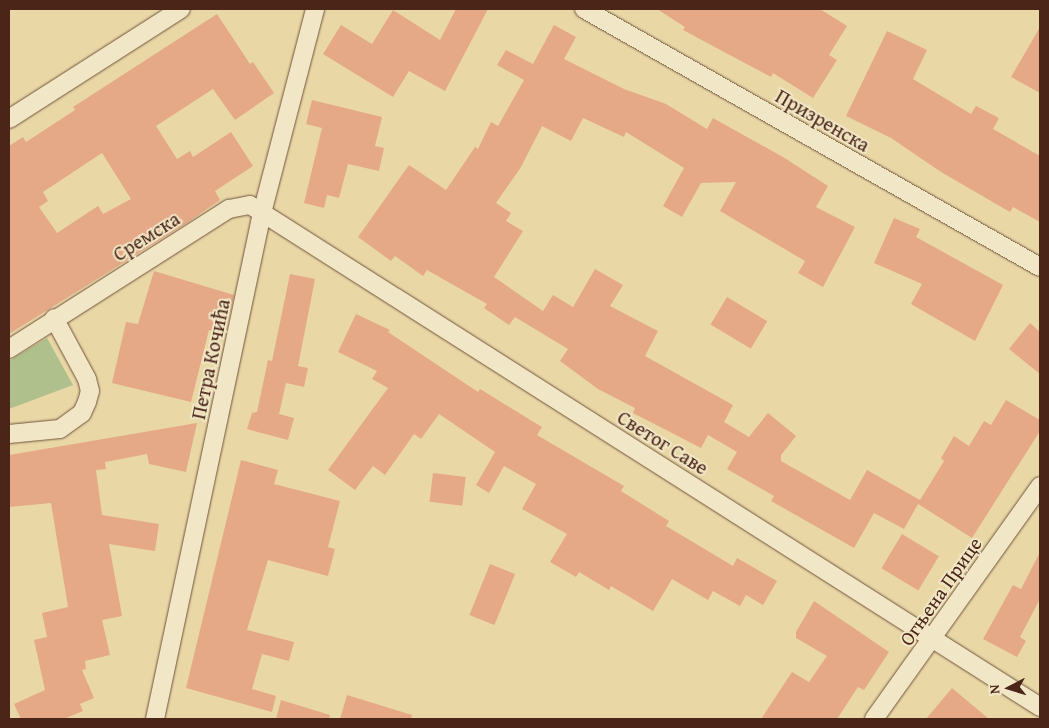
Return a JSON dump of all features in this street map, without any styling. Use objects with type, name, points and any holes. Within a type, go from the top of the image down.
[{"type":"street","points":[[9,120],[181,9]]},
{"type":"street","name":"Петра Кочића","points":[[155,719],[262,213],[315,9]]},
{"type":"street","name":"Призренска","points":[[584,9],[1040,267]]},
{"type":"street","name":"Сремска","points":[[9,348],[229,209],[250,205],[262,213]]},
{"type":"street","name":"Светог Саве","points":[[262,213],[1040,707]]},
{"type":"street","points":[[9,434],[60,429],[82,413],[87,402],[90,391],[87,379],[54,318]]},
{"type":"street","name":"Огњена Прице","points":[[874,719],[933,639],[1040,486]]},
{"type":"green space","points":[[47,338],[73,385],[9,409],[9,361]]},
{"type":"building","points":[[456,9],[488,9],[445,91],[409,71],[393,97],[323,54],[341,25],[372,44],[393,10],[440,40]]},
{"type":"building","points":[[657,9],[820,9],[847,26],[829,55],[837,60],[813,98],[773,73],[771,77],[683,30],[685,27]]},
{"type":"building","points":[[217,14],[250,64],[253,62],[274,93],[235,120],[213,89],[156,126],[177,159],[190,151],[193,157],[231,132],[253,166],[215,191],[220,200],[9,334],[9,146],[23,137],[26,142],[75,110],[73,107]],"holes":[[[102,153],[131,199],[103,214],[98,206],[57,233],[39,207],[48,201],[43,192]]]},
{"type":"building","points":[[554,25],[576,37],[564,59],[624,89],[666,104],[707,129],[713,118],[783,157],[828,186],[816,207],[855,227],[823,287],[798,273],[805,261],[720,211],[736,182],[701,183],[682,217],[663,206],[684,168],[626,132],[624,137],[583,118],[571,141],[542,126],[521,167],[496,203],[511,213],[506,221],[523,231],[494,277],[543,311],[553,295],[573,307],[595,269],[623,285],[610,306],[658,331],[645,356],[733,405],[724,422],[749,437],[768,413],[796,436],[781,455],[781,461],[850,500],[867,470],[920,500],[944,461],[941,458],[954,436],[969,446],[984,421],[991,425],[1006,400],[1040,420],[1040,431],[972,538],[918,504],[904,529],[874,513],[854,548],[771,501],[774,496],[727,469],[737,452],[708,435],[701,448],[633,413],[635,408],[598,389],[560,361],[568,349],[515,317],[509,325],[484,308],[487,304],[427,270],[423,276],[395,256],[391,261],[358,237],[409,165],[446,190],[475,147],[478,149],[491,122],[498,126],[524,80],[497,65],[506,50],[533,64]]},
{"type":"building","points":[[1040,27],[1040,93],[1011,77]]},
{"type":"building","points":[[887,31],[927,50],[913,79],[971,114],[976,106],[999,118],[993,129],[1040,156],[1040,222],[1013,207],[1010,212],[941,172],[891,138],[846,116]]},
{"type":"building","points":[[312,100],[382,117],[375,146],[384,148],[379,171],[348,164],[339,198],[327,195],[324,208],[304,203],[322,128],[306,124]]},
{"type":"building","points":[[894,218],[920,229],[916,237],[1003,285],[975,341],[911,304],[922,284],[874,263]]},
{"type":"building","points":[[154,271],[234,295],[225,335],[209,330],[191,402],[112,383],[126,322],[138,324]]},
{"type":"building","points":[[290,274],[315,279],[298,366],[308,368],[304,387],[286,383],[279,414],[294,418],[288,440],[247,429],[252,413],[257,412],[268,360],[272,361]]},
{"type":"building","points":[[727,297],[767,321],[751,349],[711,324]]},
{"type":"building","points":[[356,314],[390,330],[388,332],[478,392],[480,389],[542,427],[537,435],[624,486],[621,491],[669,521],[666,526],[733,566],[737,558],[777,581],[763,605],[746,595],[740,606],[713,591],[708,600],[672,579],[653,611],[611,586],[609,590],[579,572],[576,577],[550,562],[567,534],[522,509],[536,484],[504,466],[489,493],[476,485],[495,452],[439,414],[421,439],[414,434],[385,475],[373,466],[355,490],[328,470],[388,388],[372,379],[377,371],[338,352]]},
{"type":"building","points":[[1030,323],[1040,332],[1040,374],[1009,349]]},
{"type":"building","points":[[197,423],[186,472],[149,464],[147,454],[105,462],[106,469],[96,470],[102,515],[159,524],[155,551],[109,544],[122,616],[102,620],[110,655],[85,661],[86,669],[82,670],[94,698],[80,704],[83,711],[64,719],[21,719],[14,704],[45,690],[34,640],[47,637],[42,613],[68,607],[51,503],[9,507],[9,455]]},
{"type":"building","points":[[241,460],[278,470],[274,484],[340,501],[328,547],[335,549],[328,576],[268,560],[247,630],[294,642],[289,661],[262,654],[252,689],[276,696],[272,712],[186,688]]},
{"type":"building","points":[[433,473],[466,477],[462,506],[429,502]]},
{"type":"building","points":[[902,534],[939,556],[918,590],[881,568]]},
{"type":"building","points":[[1040,552],[1040,599],[1020,637],[1026,641],[1017,657],[983,639],[1013,585],[1021,589]]},
{"type":"building","points":[[490,564],[515,574],[494,625],[469,615]]},
{"type":"building","points":[[814,601],[889,652],[864,690],[858,687],[837,719],[761,719],[792,672],[809,682],[827,656],[796,638],[796,632]]},
{"type":"building","points":[[952,688],[989,719],[926,719]]},
{"type":"building","points":[[347,695],[412,715],[411,719],[340,719]]},
{"type":"building","points":[[281,700],[330,715],[329,719],[276,719]]}]
